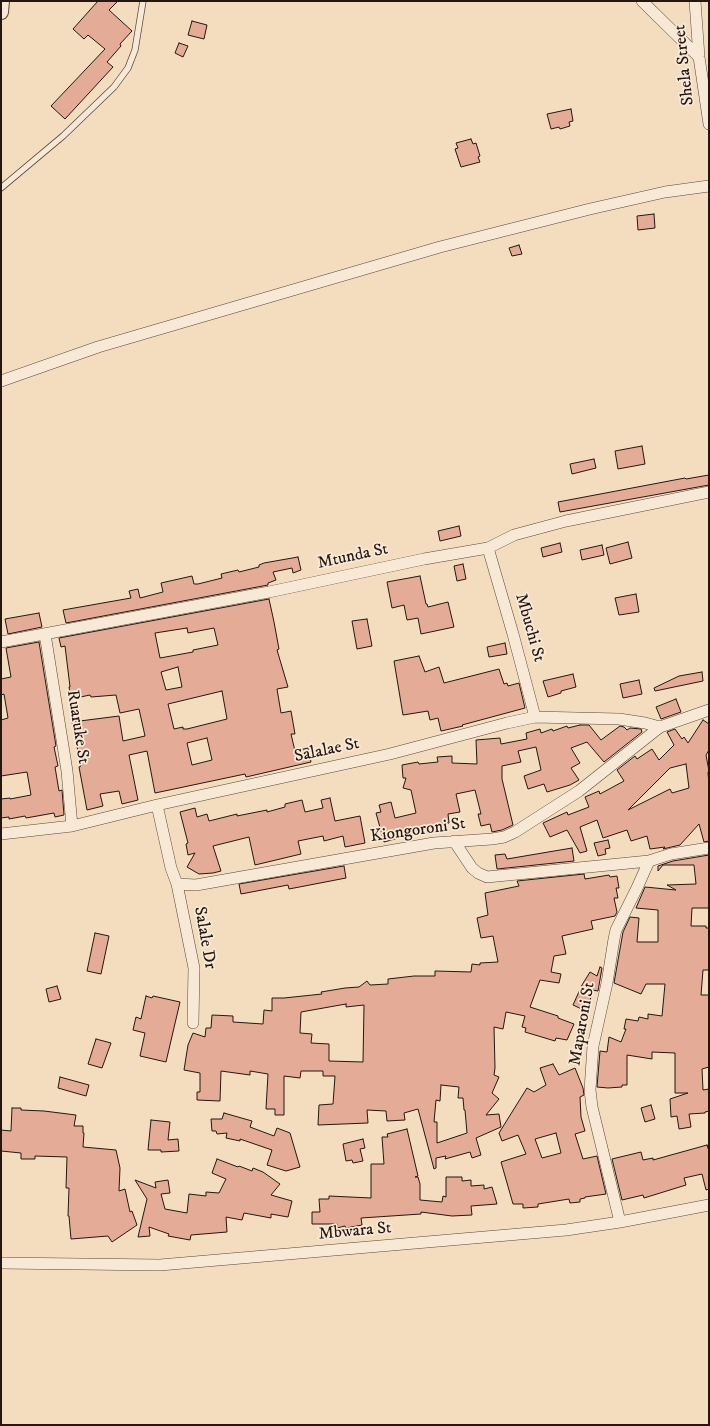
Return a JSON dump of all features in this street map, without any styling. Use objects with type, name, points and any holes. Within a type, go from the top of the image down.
[{"type":"street","points":[[1,12],[2,1]]},
{"type":"street","points":[[642,1],[699,57]]},
{"type":"street","name":"Shela Street","points":[[695,1],[699,57],[709,124]]},
{"type":"street","points":[[1,381],[98,348],[440,247],[612,204],[665,192],[709,186]]},
{"type":"street","name":"Mtunda St","points":[[1,642],[269,592],[424,559],[488,548],[514,535],[551,525],[709,492]]},
{"type":"street","name":"Mbuchi St","points":[[488,548],[535,717]]},
{"type":"street","name":"Ruaruke St","points":[[45,634],[67,771],[72,826]]},
{"type":"street","name":"Kiongoroni St","points":[[177,884],[196,885],[434,843],[504,837],[515,832],[579,791],[660,727],[709,710]]},
{"type":"street","name":"Salalae St","points":[[1,834],[72,826],[157,804],[390,754],[535,717],[619,719],[660,727]]},
{"type":"street","points":[[157,804],[171,868],[177,884]]},
{"type":"street","points":[[454,841],[472,868],[478,874],[486,877],[649,860],[671,854],[709,848]]},
{"type":"street","name":"Maparoni St","points":[[620,1222],[592,1107],[590,1090],[593,1046],[607,983],[616,930],[649,860]]},
{"type":"street","name":"Salale Dr","points":[[177,884],[194,968],[193,1022]]},
{"type":"street","name":"Mbwara St","points":[[1,1263],[160,1265],[566,1230],[620,1222],[709,1205]]},
{"type":"lane","points":[[1,188],[63,136],[114,87],[128,68],[135,50],[143,1]]},
{"type":"building","points":[[98,1],[118,1],[109,10],[132,31],[107,62],[113,67],[65,119],[51,106],[105,49],[88,35],[84,39],[73,29]]},
{"type":"building","points":[[192,21],[207,25],[204,39],[188,35]]},
{"type":"building","points":[[179,43],[188,46],[183,57],[175,53]]},
{"type":"building","points":[[571,109],[573,121],[569,122],[570,126],[560,129],[559,127],[551,129],[547,114]]},
{"type":"building","points":[[471,139],[473,144],[476,143],[480,156],[478,157],[480,162],[461,167],[455,149],[458,148],[456,143]]},
{"type":"building","points":[[654,214],[655,228],[638,230],[637,216]]},
{"type":"building","points":[[519,245],[522,254],[512,256],[509,248]]},
{"type":"building","points":[[642,446],[645,464],[618,469],[615,451]]},
{"type":"building","points":[[594,459],[596,468],[572,474],[570,464]]},
{"type":"building","points":[[709,475],[709,485],[560,512],[558,502],[685,478]]},
{"type":"building","points":[[459,526],[461,536],[440,541],[438,531]]},
{"type":"building","points":[[628,542],[632,558],[610,564],[606,548]]},
{"type":"building","points":[[560,543],[562,552],[543,557],[541,548]]},
{"type":"building","points":[[602,545],[604,555],[582,560],[580,550]]},
{"type":"building","points":[[298,557],[301,570],[293,573],[292,568],[273,572],[276,580],[268,583],[268,585],[66,623],[63,610],[131,598],[129,591],[138,589],[140,598],[163,592],[161,583],[192,576],[194,584],[198,584],[222,578],[221,574],[238,570],[239,572],[259,567],[259,565],[264,563]]},
{"type":"building","points":[[463,564],[466,579],[457,581],[454,566]]},
{"type":"building","points":[[420,576],[428,607],[448,602],[454,627],[421,634],[418,618],[407,620],[404,605],[392,608],[387,582]]},
{"type":"building","points":[[636,594],[639,612],[619,615],[615,598]]},
{"type":"building","points":[[269,599],[279,649],[277,650],[288,687],[277,689],[281,713],[291,711],[295,734],[291,734],[295,751],[308,748],[311,762],[246,777],[245,774],[155,793],[147,751],[129,755],[138,800],[122,804],[119,791],[100,794],[103,806],[87,810],[79,767],[81,766],[72,722],[119,716],[123,741],[145,736],[139,709],[120,713],[116,695],[91,697],[90,695],[71,699],[65,646],[61,647],[59,638]],"holes":[[[187,628],[188,633],[214,628],[218,645],[193,650],[193,652],[160,658],[155,633]],[[178,667],[182,687],[166,690],[161,672]],[[222,691],[227,719],[187,729],[183,729],[183,727],[174,729],[168,704]],[[207,738],[212,760],[192,765],[187,743]]]},
{"type":"building","points":[[39,613],[42,627],[8,634],[5,619]]},
{"type":"building","points":[[367,619],[372,646],[357,649],[352,621]]},
{"type":"building","points":[[39,642],[56,746],[54,747],[58,766],[55,767],[59,791],[62,790],[64,815],[55,817],[54,813],[26,818],[25,816],[9,819],[9,817],[1,818],[1,799],[31,795],[27,772],[1,776],[1,720],[8,718],[4,694],[1,695],[1,679],[11,677],[6,648]]},
{"type":"building","points":[[505,643],[507,654],[489,657],[487,647]]},
{"type":"building","points":[[419,656],[425,672],[439,667],[444,683],[499,669],[504,684],[507,683],[508,686],[519,683],[525,708],[441,731],[438,718],[430,720],[428,711],[403,715],[394,661]]},
{"type":"building","points":[[702,672],[703,681],[655,691],[654,688],[679,676]]},
{"type":"building","points":[[573,674],[576,687],[561,691],[561,693],[548,697],[543,681]]},
{"type":"building","points":[[639,680],[642,694],[623,698],[620,684]]},
{"type":"building","points":[[676,699],[681,712],[661,719],[656,707]]},
{"type":"building","points":[[703,720],[709,724],[709,750],[706,755],[709,771],[709,841],[704,842],[699,824],[680,845],[663,849],[665,847],[650,849],[647,836],[631,841],[627,830],[603,838],[597,820],[580,827],[587,851],[580,853],[567,830],[550,837],[543,823],[567,812],[568,815],[589,807],[585,797],[599,791],[600,794],[624,781],[617,770],[635,756],[637,759],[652,749],[659,760],[674,745],[667,732],[675,729],[682,739],[684,737],[688,743]],"holes":[[[686,764],[689,788],[672,793],[670,789],[628,810],[670,768]]]},
{"type":"building","points":[[580,725],[589,725],[601,740],[620,726],[627,730],[630,728],[641,729],[642,732],[604,762],[587,742],[571,748],[580,763],[571,768],[579,780],[570,785],[547,792],[544,784],[528,789],[524,776],[541,770],[536,747],[518,751],[521,762],[502,766],[502,779],[513,825],[502,830],[492,832],[490,824],[481,826],[478,814],[481,814],[475,790],[456,794],[460,812],[448,814],[449,823],[436,824],[437,832],[402,835],[402,837],[384,842],[376,813],[381,812],[379,805],[391,802],[395,818],[416,813],[411,790],[403,788],[406,778],[403,778],[402,765],[418,762],[419,764],[438,762],[437,757],[452,756],[452,763],[477,764],[476,740],[500,738],[501,744],[527,739],[526,733],[540,729],[541,733],[552,729],[553,731],[567,726],[568,728]]},
{"type":"building","points":[[330,798],[335,821],[360,816],[365,843],[345,847],[343,836],[324,841],[323,836],[298,841],[301,854],[255,865],[249,837],[213,846],[221,871],[199,874],[187,867],[195,853],[188,855],[186,844],[188,843],[180,812],[195,808],[197,817],[207,814],[209,821],[237,814],[237,816],[267,810],[267,812],[285,807],[285,804],[302,800],[305,812],[323,808],[321,800]]},
{"type":"building","points":[[608,840],[610,848],[605,849],[606,854],[598,856],[594,843]]},
{"type":"building","points":[[572,848],[574,861],[497,869],[495,855],[505,854],[507,859]]},
{"type":"building","points":[[709,855],[709,908],[692,908],[691,926],[706,926],[706,928],[709,928],[709,970],[703,970],[701,995],[709,995],[709,1067],[702,1069],[703,1090],[709,1089],[709,1111],[705,1113],[689,1114],[691,1127],[679,1129],[677,1116],[671,1117],[670,1099],[688,1093],[675,1093],[675,1053],[652,1052],[652,1059],[627,1055],[627,1085],[608,1088],[597,1087],[600,1051],[607,1052],[609,1037],[621,1042],[626,1029],[624,1029],[626,1019],[638,1021],[639,1017],[648,1019],[648,1014],[662,1016],[665,984],[646,984],[641,994],[614,983],[623,932],[630,917],[639,918],[637,942],[658,942],[658,910],[636,908],[645,887],[676,890],[667,885],[696,884],[694,865],[663,865],[658,871],[658,866],[673,861]]},
{"type":"building","points":[[344,866],[346,878],[289,889],[288,885],[241,894],[239,884]]},
{"type":"building","points":[[584,874],[585,879],[609,875],[610,877],[617,876],[619,888],[616,888],[618,898],[614,898],[617,912],[615,916],[591,921],[593,929],[562,936],[566,954],[554,956],[551,972],[561,974],[559,983],[540,980],[530,1007],[558,1016],[558,1018],[574,1024],[567,1040],[556,1038],[555,1041],[525,1032],[526,1028],[522,1027],[525,1016],[506,1012],[503,1029],[494,1027],[494,1075],[499,1077],[492,1093],[499,1099],[486,1115],[499,1114],[501,1127],[476,1138],[481,1155],[472,1158],[470,1152],[445,1159],[446,1156],[436,1158],[436,1168],[434,1169],[418,1109],[404,1113],[405,1120],[387,1121],[386,1111],[367,1110],[368,1123],[318,1125],[319,1105],[333,1104],[335,1076],[323,1076],[323,1071],[301,1071],[300,1078],[284,1076],[284,1115],[275,1115],[275,1109],[266,1109],[268,1074],[250,1071],[250,1075],[221,1071],[220,1101],[197,1100],[197,1092],[200,1092],[200,1073],[184,1070],[188,1045],[193,1033],[205,1037],[206,1028],[211,1028],[212,1015],[233,1016],[233,1022],[263,1024],[264,1010],[272,1011],[272,998],[322,994],[321,992],[359,987],[367,981],[370,985],[388,984],[388,979],[414,976],[435,976],[435,971],[471,972],[472,964],[480,965],[480,963],[498,962],[493,936],[481,938],[477,918],[488,915],[485,893],[519,886],[517,881]],"holes":[[[346,1004],[346,1007],[364,1005],[363,1062],[329,1061],[329,1044],[311,1043],[312,1034],[300,1033],[301,1012]],[[441,1085],[459,1087],[458,1098],[463,1098],[467,1133],[437,1143],[437,1122],[434,1122],[436,1100],[440,1101]]]},
{"type":"building","points":[[95,933],[109,936],[101,974],[87,971]]},
{"type":"building","points":[[600,967],[602,968],[598,991],[592,990],[588,1012],[573,1005],[590,972],[597,976]]},
{"type":"building","points":[[57,986],[61,999],[49,1002],[46,989]]},
{"type":"building","points":[[146,996],[152,998],[153,996],[180,1002],[166,1062],[140,1056],[145,1033],[133,1030],[136,1017],[141,1019]]},
{"type":"building","points":[[96,1039],[111,1043],[102,1068],[88,1064]]},
{"type":"building","points":[[553,1064],[559,1075],[575,1068],[583,1088],[584,1095],[580,1097],[581,1117],[585,1131],[575,1134],[583,1159],[597,1156],[606,1194],[585,1197],[580,1199],[580,1202],[570,1203],[569,1199],[538,1204],[538,1207],[523,1208],[523,1204],[513,1204],[501,1162],[526,1154],[518,1135],[502,1141],[499,1133],[527,1088],[534,1092],[546,1085],[540,1068]],"holes":[[[556,1133],[561,1153],[542,1158],[535,1139]]]},
{"type":"building","points":[[60,1077],[89,1085],[86,1096],[58,1088]]},
{"type":"building","points":[[651,1105],[655,1119],[645,1122],[641,1108]]},
{"type":"building","points":[[12,1108],[76,1115],[74,1126],[83,1126],[83,1147],[116,1150],[120,1168],[119,1191],[125,1189],[130,1212],[132,1211],[137,1225],[112,1242],[108,1236],[71,1239],[68,1216],[69,1188],[66,1188],[67,1157],[35,1156],[35,1159],[21,1159],[21,1153],[1,1151],[1,1130],[11,1131]]},
{"type":"building","points":[[224,1113],[252,1121],[250,1127],[274,1136],[277,1128],[290,1133],[300,1167],[286,1171],[267,1165],[272,1150],[240,1139],[240,1141],[226,1138],[227,1133],[217,1134],[216,1131],[212,1131],[211,1119],[222,1119]]},
{"type":"building","points":[[151,1120],[170,1122],[168,1140],[178,1139],[179,1151],[161,1152],[161,1150],[148,1150]]},
{"type":"building","points":[[407,1129],[418,1176],[415,1177],[418,1177],[420,1184],[420,1200],[442,1202],[443,1196],[446,1197],[446,1177],[462,1177],[462,1181],[471,1180],[471,1186],[484,1185],[484,1189],[492,1187],[497,1204],[471,1206],[472,1215],[452,1216],[421,1212],[421,1214],[361,1218],[362,1225],[346,1228],[345,1226],[337,1228],[337,1224],[312,1224],[312,1212],[320,1212],[319,1199],[329,1199],[329,1196],[371,1198],[371,1164],[384,1164],[382,1137],[388,1137],[387,1134]]},
{"type":"building","points":[[363,1139],[365,1148],[360,1149],[363,1161],[353,1163],[352,1160],[346,1161],[343,1144]]},
{"type":"building","points":[[707,1145],[709,1151],[709,1189],[706,1190],[702,1174],[684,1178],[686,1185],[644,1198],[643,1195],[622,1200],[612,1159],[641,1152],[643,1160],[653,1158],[653,1160]]},
{"type":"building","points":[[217,1159],[252,1171],[253,1168],[263,1172],[280,1184],[271,1195],[292,1201],[288,1217],[271,1214],[271,1218],[244,1213],[242,1220],[226,1217],[227,1232],[191,1235],[190,1240],[168,1236],[169,1234],[149,1227],[150,1236],[138,1237],[147,1199],[135,1180],[156,1188],[155,1182],[168,1180],[170,1193],[161,1194],[165,1209],[187,1213],[189,1194],[206,1196],[206,1192],[219,1193],[226,1179],[212,1173]]}]
